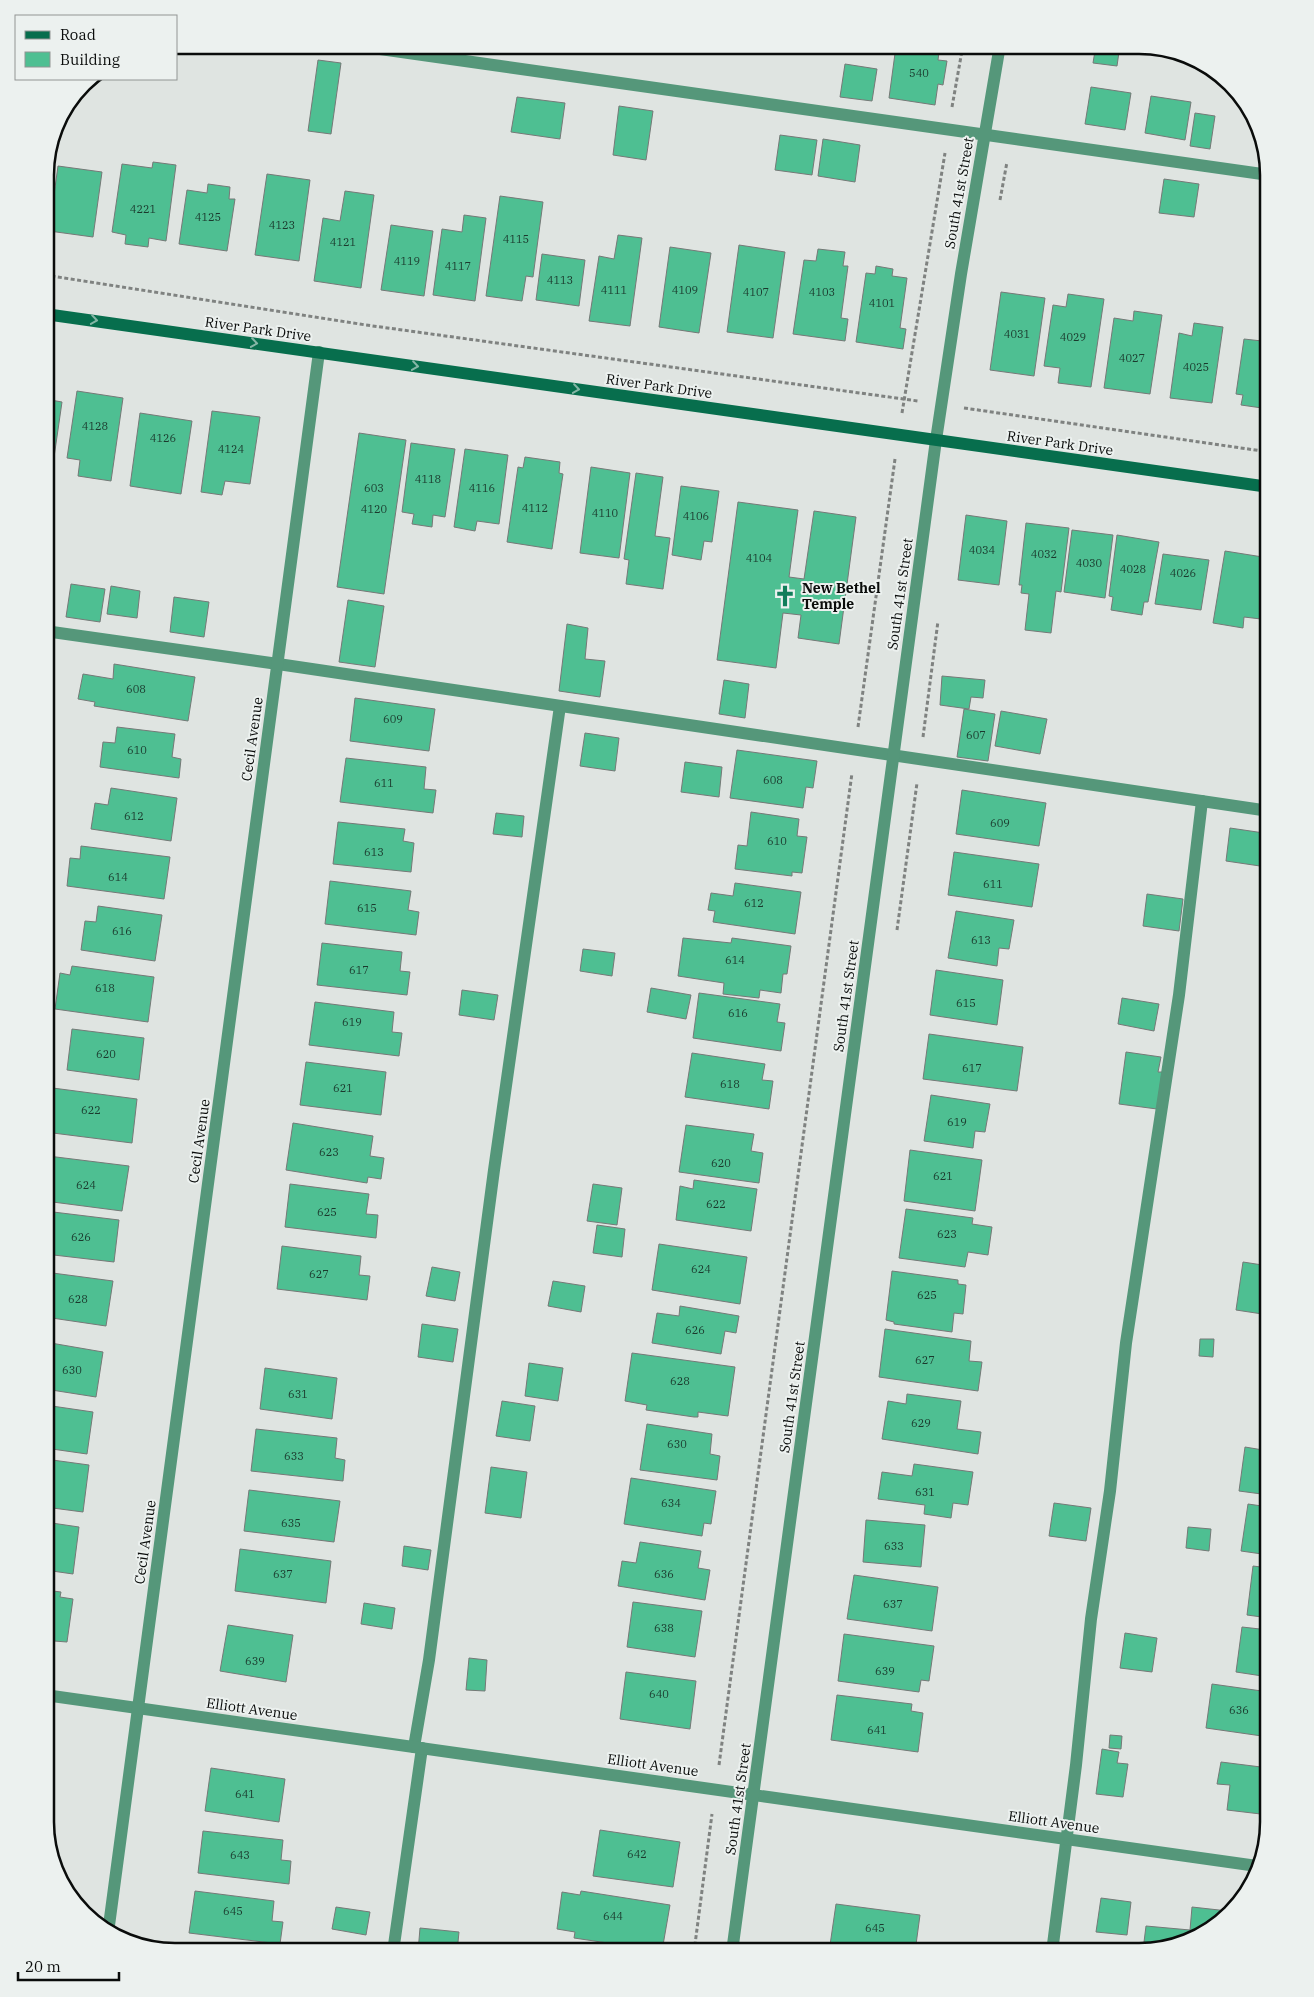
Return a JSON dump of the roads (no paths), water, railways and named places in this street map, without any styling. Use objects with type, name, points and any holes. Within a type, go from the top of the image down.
[{"type":"street","points":[[417,54],[949,128],[984,135],[1260,174]]},
{"type":"street","name":"South 41st Street","points":[[733,1943],[941,404],[998,54]]},
{"type":"street","name":"River Park Drive","points":[[54,315],[1260,486]]},
{"type":"street","name":"Cecil Avenue","points":[[109,1924],[319,352]]},
{"type":"street","points":[[54,633],[278,664],[1260,810]]},
{"type":"street","points":[[394,1943],[429,1660],[493,1179],[560,706]]},
{"type":"street","points":[[1053,1943],[1067,1839],[1091,1619],[1110,1491],[1126,1343],[1175,1023],[1202,801]]},
{"type":"street","name":"Elliott Avenue","points":[[54,1696],[1252,1865]]},
{"type":"place","name":"New Bethel Temple","points":[[785,596]]}]
